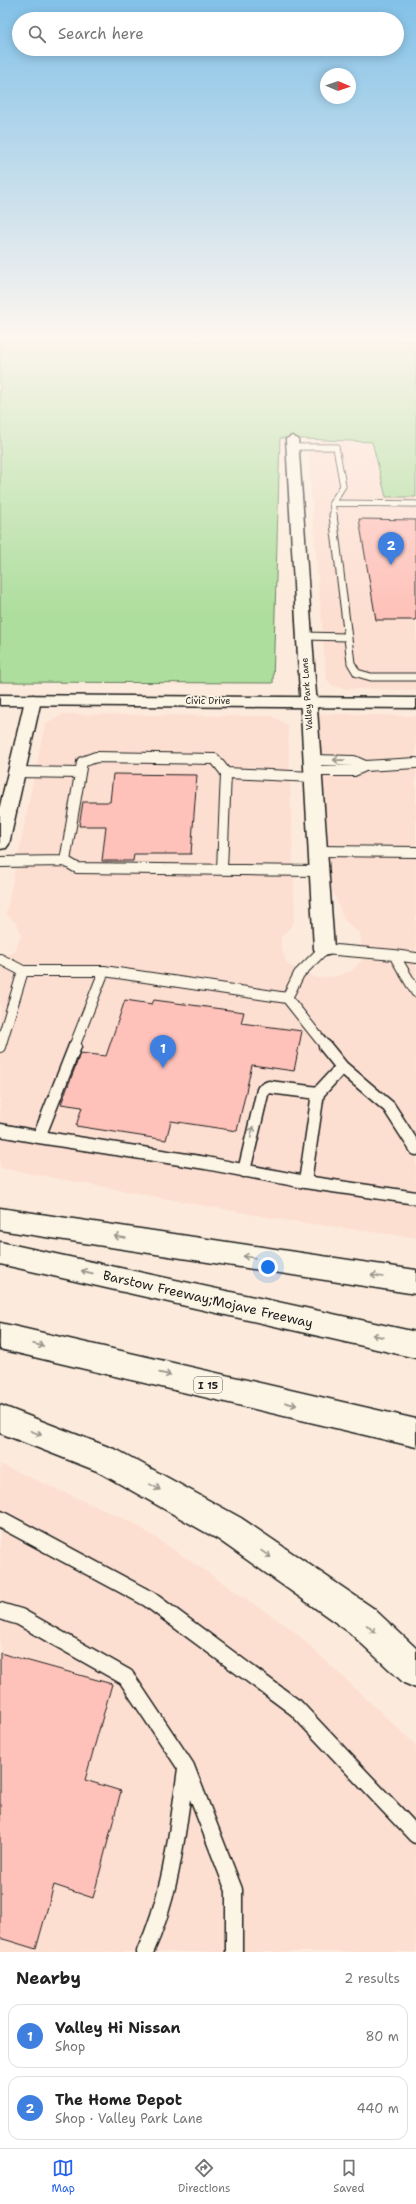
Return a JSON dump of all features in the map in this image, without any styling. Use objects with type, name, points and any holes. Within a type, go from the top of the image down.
[{"type":"main road","name":"Civic Drive","points":[[0,700],[416,703]]},
{"type":"main road","points":[[0,1219],[416,1282]]},
{"type":"main road","name":"Barstow Freeway;Mojave Freeway","points":[[0,1253],[416,1345]]},
{"type":"main road","name":"I 15","points":[[0,1336],[416,1433]]},
{"type":"main road","points":[[0,1419],[108,1461],[230,1529],[361,1620],[416,1671]]},
{"type":"street","name":"Valley Park Lane","points":[[292,443],[324,949]]},
{"type":"street","points":[[0,844],[6,790],[17,772],[34,700]]},
{"type":"lane","points":[[292,443],[336,447],[343,486],[332,503],[351,663],[357,673],[371,677],[416,677]]},
{"type":"lane","points":[[332,503],[416,504]]},
{"type":"lane","points":[[304,636],[347,637]]},
{"type":"lane","points":[[65,861],[82,762],[96,757],[215,759],[226,774],[222,869]]},
{"type":"lane","points":[[226,774],[312,769],[354,771],[365,766],[416,763]]},
{"type":"lane","points":[[17,772],[80,773]]},
{"type":"lane","points":[[318,852],[416,852]]},
{"type":"lane","points":[[0,862],[65,861],[77,868],[319,871]]},
{"type":"lane","points":[[287,998],[299,974],[324,949],[376,952],[416,958]]},
{"type":"lane","points":[[394,955],[416,992]]},
{"type":"lane","points":[[0,959],[23,971],[104,971],[287,998],[342,1067],[389,1107],[416,1149]]},
{"type":"lane","points":[[0,1047],[23,971]]},
{"type":"lane","points":[[39,1137],[104,971]]},
{"type":"lane","points":[[305,1182],[318,1093],[342,1067]]},
{"type":"lane","points":[[244,1171],[263,1090],[270,1087],[318,1093]]},
{"type":"lane","points":[[0,1130],[305,1182],[416,1198]]},
{"type":"lane","points":[[0,1519],[149,1600],[296,1708],[350,1763],[416,1835]]},
{"type":"lane","points":[[0,1611],[20,1617],[126,1677],[186,1767],[234,1890],[234,1952]]},
{"type":"lane","points":[[145,1952],[154,1935],[170,1879],[186,1767]]},
{"type":"shaded area","points":[[307,442],[371,443],[386,497],[416,497],[416,690],[345,689],[332,686],[326,678]]},
{"type":"shaded area","points":[[314,713],[416,716],[416,1238],[276,1219],[0,1168],[0,960],[13,952],[21,935],[17,924],[6,913],[45,723],[63,714],[272,716],[288,725],[295,909],[294,923],[281,938],[281,945],[287,964],[316,978],[336,976],[351,971],[363,959],[360,934],[344,920],[325,872]]},
{"type":"shaded area","points":[[0,1464],[134,1523],[293,1630],[416,1745],[416,1952],[0,1952]]},
{"type":"green space","points":[[0,431],[416,431],[416,497],[386,497],[372,442],[280,438],[273,683],[0,682]]},
{"type":"building","points":[[359,519],[416,520],[416,620],[376,620]]},
{"type":"building","points":[[113,774],[197,775],[191,854],[134,854],[133,861],[102,861],[106,826],[79,826],[83,802],[110,802]]},
{"type":"building","points":[[125,1000],[152,1004],[154,1000],[244,1012],[241,1023],[302,1031],[294,1071],[252,1065],[237,1131],[171,1121],[166,1140],[76,1126],[82,1107],[61,1104],[80,1053],[106,1056]]},
{"type":"building","points":[[0,1653],[112,1684],[85,1780],[121,1791],[93,1898],[54,1885],[36,1949],[0,1938]]},
{"type":"place","name":"The Home Depot","points":[[391,565]]},
{"type":"place","name":"Valley Hi Nissan","points":[[163,1068]]}]
